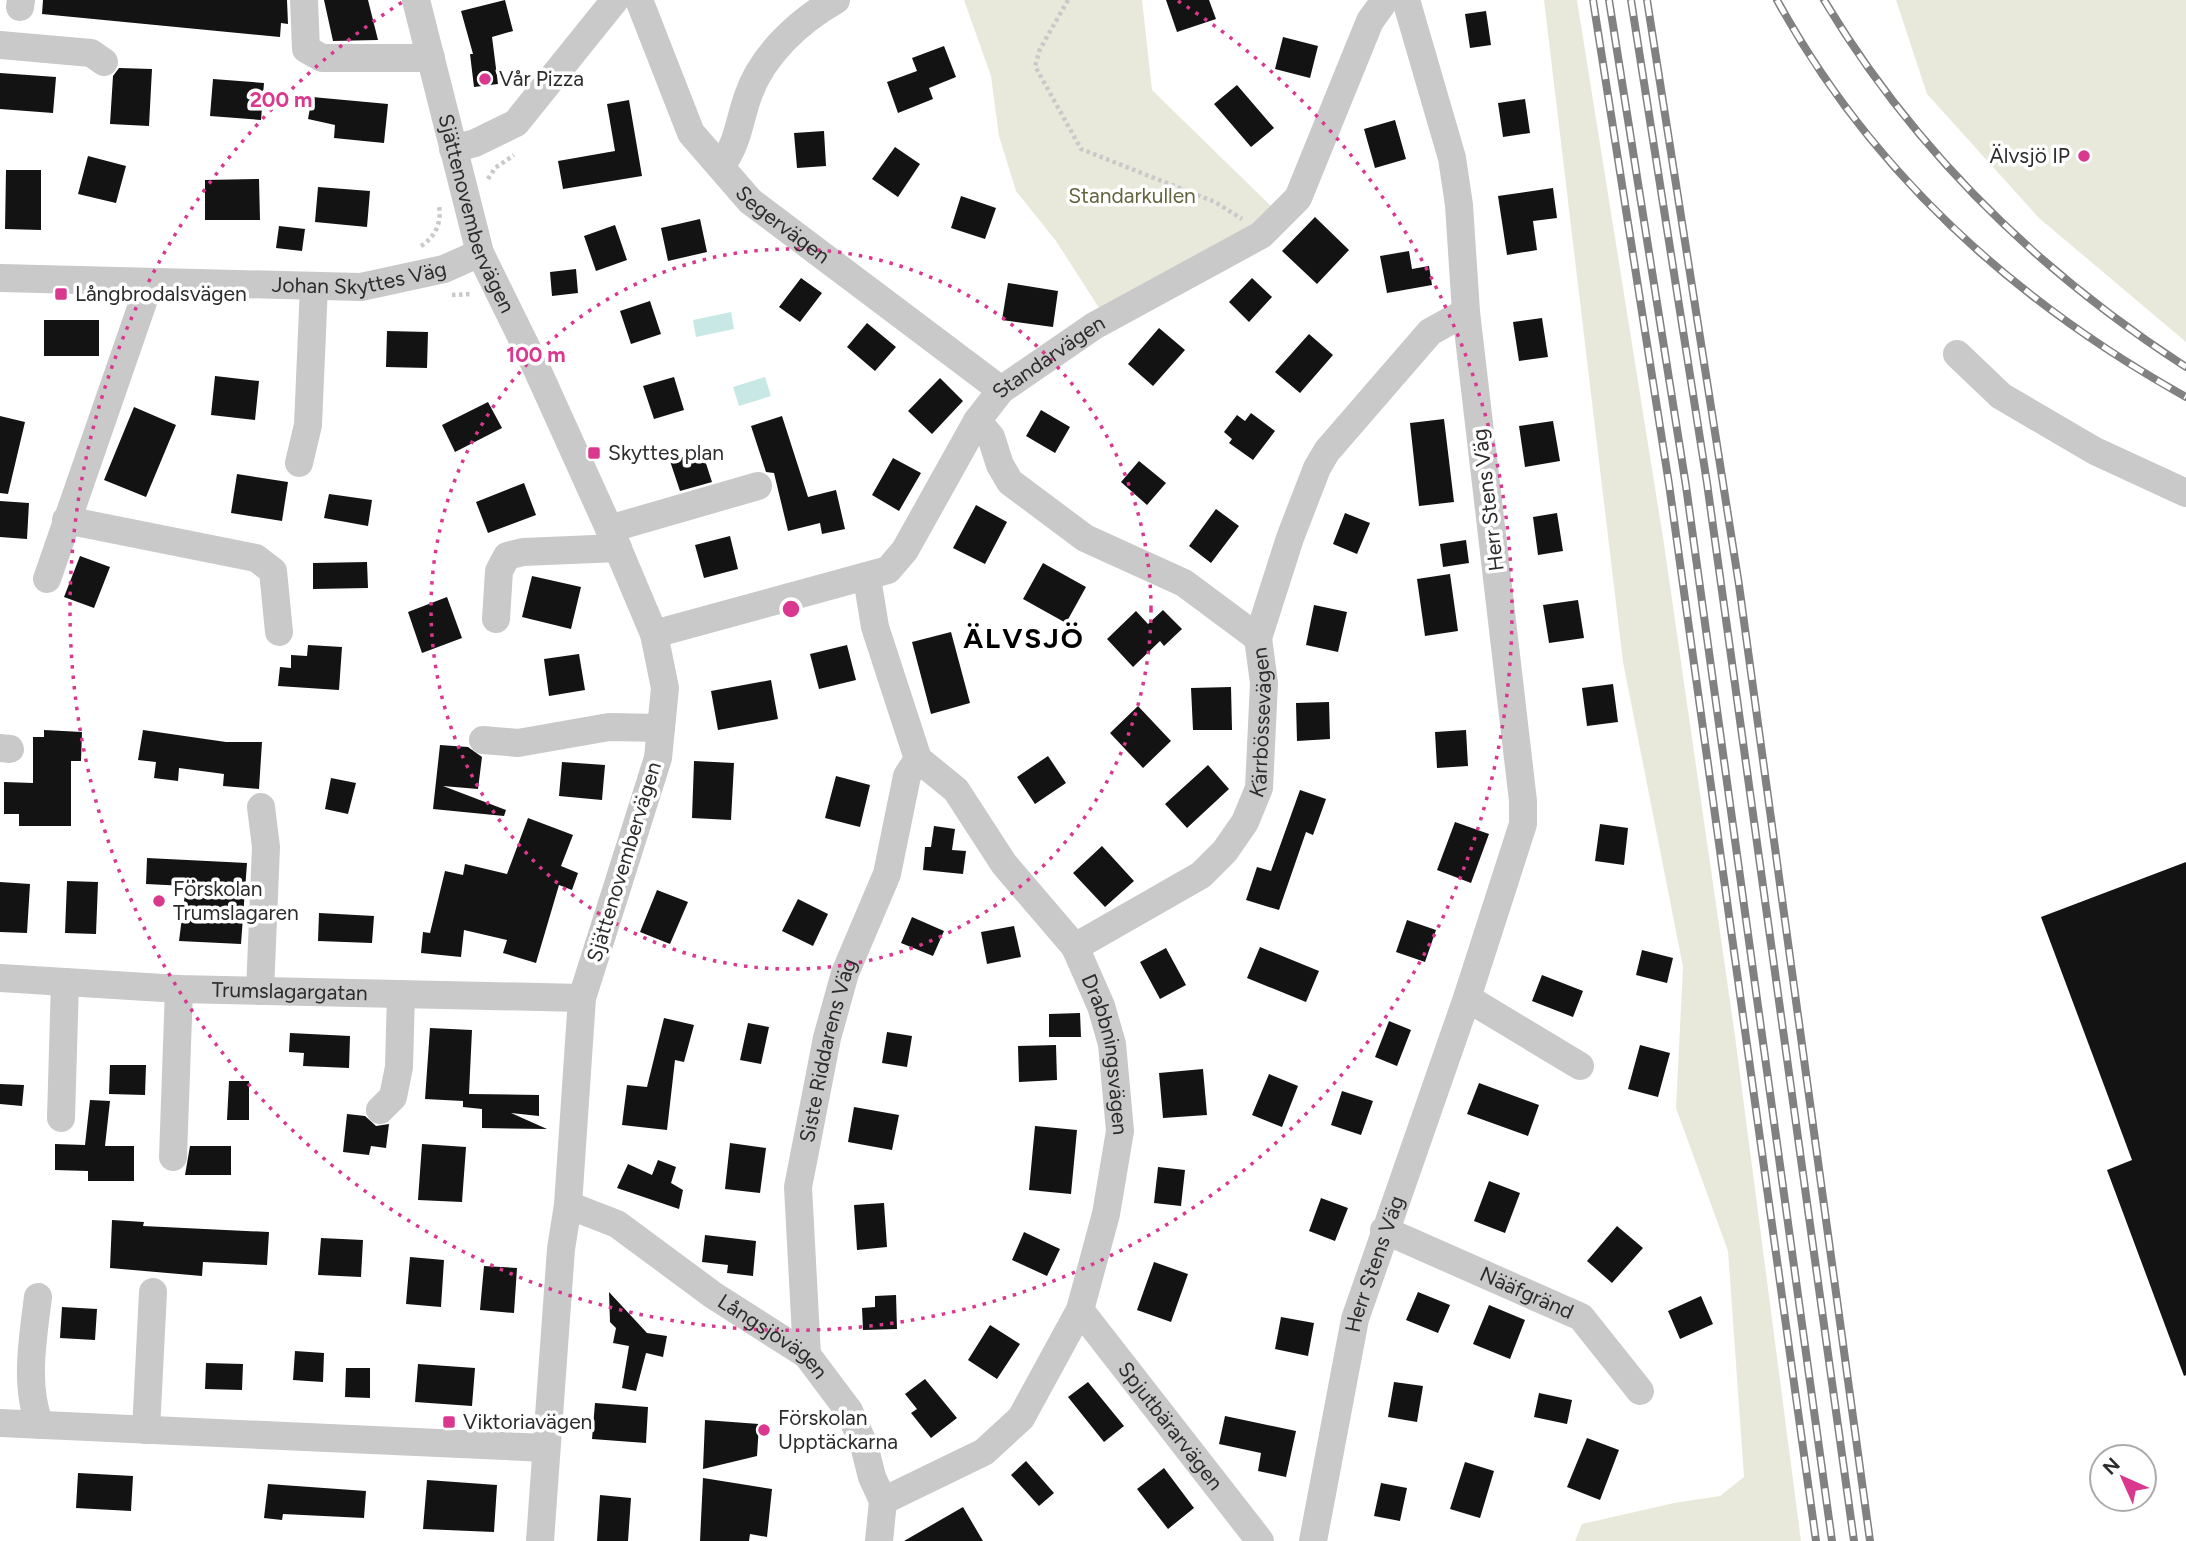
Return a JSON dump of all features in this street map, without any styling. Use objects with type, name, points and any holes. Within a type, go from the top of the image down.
[{"type":"street","points":[[304,0],[306,49],[322,58],[431,58]]},
{"type":"street","name":"Sjättenovembervägen","points":[[416,0],[480,253],[536,367],[614,538],[654,634],[665,688],[658,758],[582,998],[540,1541]]},
{"type":"street","points":[[453,149],[475,143],[516,123],[615,0]]},
{"type":"street","name":"Segervägen","points":[[639,0],[698,145],[721,166],[750,201],[1001,390]]},
{"type":"street","points":[[721,166],[740,133],[747,98],[758,72],[790,36],[836,0]]},
{"type":"street","name":"Standarvägen","points":[[654,634],[867,578],[888,570],[905,550],[977,421],[1001,390],[1094,326],[1264,232],[1298,198],[1370,22],[1385,0]]},
{"type":"street","name":"Herr Stens Väg","points":[[1313,1541],[1355,1319],[1467,998],[1523,824],[1466,312],[1459,205],[1451,158],[1406,0]]},
{"type":"street","points":[[0,46],[91,53],[104,62]]},
{"type":"street","name":"Johan Skyttes Väg","points":[[0,278],[361,287],[444,269],[480,253]]},
{"type":"street","points":[[47,579],[150,282]]},
{"type":"street","points":[[299,463],[308,425],[314,286]]},
{"type":"street","name":"Kärrbössevägen","points":[[1075,947],[1201,875],[1226,851],[1245,822],[1259,788],[1264,683],[1258,638],[1290,538],[1317,467],[1327,451],[1430,332],[1466,312]]},
{"type":"street","points":[[1957,354],[2000,396],[2095,451],[2186,493]]},
{"type":"street","points":[[977,421],[991,437],[1000,465],[1010,482],[1085,538],[1184,583],[1258,638]]},
{"type":"street","points":[[496,619],[499,570],[507,556],[614,538],[758,486]]},
{"type":"street","points":[[66,520],[256,558],[273,571],[279,632]]},
{"type":"street","points":[[867,578],[875,627],[918,759]]},
{"type":"street","points":[[483,740],[518,743],[609,727],[661,728]]},
{"type":"street","name":"Drabbningsvägen","points":[[883,1501],[984,1452],[1021,1418],[1080,1310],[1106,1214],[1120,1131],[1112,1044],[1101,1006],[1075,947],[1004,864],[956,790],[918,759]]},
{"type":"street","name":"Siste Riddarens Väg","points":[[807,1355],[798,1187],[830,1025],[845,972],[887,874],[907,776],[918,759]]},
{"type":"street","points":[[260,991],[266,847],[261,807]]},
{"type":"street","name":"Trumslagargatan","points":[[0,978],[179,989],[582,998]]},
{"type":"street","points":[[61,1118],[65,982]]},
{"type":"street","points":[[173,1157],[179,989]]},
{"type":"street","points":[[380,1110],[393,1097],[399,1067],[401,994]]},
{"type":"street","points":[[1467,998],[1580,1066]]},
{"type":"street","name":"Långsjövägen","points":[[568,1206],[617,1224],[713,1295],[807,1355],[849,1411],[883,1501],[879,1541]]},
{"type":"street","name":"Nääfgränd","points":[[1384,1230],[1581,1317],[1640,1391]]},
{"type":"street","points":[[146,1430],[153,1292]]},
{"type":"street","points":[[38,1297],[32,1350],[33,1408],[40,1425]]},
{"type":"street","name":"Spjutbärarvägen","points":[[1080,1310],[1260,1541]]},
{"type":"street","points":[[0,1423],[546,1448]]},
{"type":"path","points":[[1068,0],[1040,49],[1035,66],[1081,149],[1215,202],[1264,232]]},
{"type":"path","points":[[484,185],[495,168],[520,151]]},
{"type":"path","points":[[412,251],[434,236],[441,215],[436,194]]},
{"type":"path","points":[[441,296],[472,293],[484,300]]},
{"type":"green space","name":"Standarkullen","points":[[964,0],[1142,0],[1152,90],[1274,209],[1249,234],[1101,311],[1056,241],[1016,191],[999,136],[991,76]]},
{"type":"green space","points":[[1544,0],[1577,0],[1664,544],[1735,1036],[1801,1541],[1575,1541],[1582,1524],[1674,1503],[1720,1496],[1744,1477],[1728,1251],[1676,1108],[1683,967],[1623,662]]},
{"type":"green space","name":"Älvsjö IP","points":[[1896,0],[2186,0],[2186,342],[2039,218],[1927,94]]},
{"type":"water","points":[[731,312],[734,329],[696,337],[693,320]]},
{"type":"water","points":[[765,377],[771,396],[739,406],[733,387]]},
{"type":"building","points":[[43,0],[287,0],[288,24],[281,23],[280,37],[42,14]]},
{"type":"building","points":[[324,0],[368,0],[378,40],[333,41]]},
{"type":"building","points":[[505,0],[513,31],[492,37],[498,84],[474,87],[470,54],[473,54],[461,11]]},
{"type":"building","points":[[1166,0],[1209,0],[1216,19],[1177,32]]},
{"type":"building","points":[[1486,11],[1491,45],[1470,48],[1465,14]]},
{"type":"building","points":[[1283,37],[1318,46],[1310,78],[1275,69]]},
{"type":"building","points":[[944,46],[956,77],[929,88],[933,99],[898,113],[887,82],[917,71],[912,58]]},
{"type":"building","points":[[119,68],[152,69],[149,126],[110,124],[113,76]]},
{"type":"building","points":[[0,73],[56,77],[53,113],[0,109]]},
{"type":"building","points":[[213,79],[264,83],[261,120],[210,116]]},
{"type":"building","points":[[1237,85],[1274,128],[1251,147],[1214,104]]},
{"type":"building","points":[[312,97],[388,104],[384,143],[334,138],[335,125],[308,119]]},
{"type":"building","points":[[1525,99],[1530,133],[1503,137],[1498,103]]},
{"type":"building","points":[[629,100],[642,176],[563,189],[558,161],[615,151],[607,104]]},
{"type":"building","points":[[1395,120],[1406,159],[1375,168],[1364,129]]},
{"type":"building","points":[[824,131],[826,166],[797,168],[794,133]]},
{"type":"building","points":[[895,147],[920,164],[898,197],[872,179]]},
{"type":"building","points":[[88,156],[126,166],[116,203],[78,194]]},
{"type":"building","points":[[6,170],[41,170],[41,230],[5,229]]},
{"type":"building","points":[[259,179],[260,220],[205,220],[205,180]]},
{"type":"building","points":[[318,187],[370,191],[367,227],[315,222]]},
{"type":"building","points":[[1553,188],[1557,218],[1533,221],[1537,250],[1507,255],[1498,196]]},
{"type":"building","points":[[961,196],[996,208],[985,239],[951,228]]},
{"type":"building","points":[[1315,217],[1349,250],[1317,284],[1282,251]]},
{"type":"building","points":[[700,219],[707,252],[668,261],[661,228]]},
{"type":"building","points":[[615,225],[627,260],[596,271],[584,236]]},
{"type":"building","points":[[279,226],[305,229],[302,251],[276,248]]},
{"type":"building","points":[[1409,251],[1412,269],[1429,266],[1432,285],[1387,293],[1380,256]]},
{"type":"building","points":[[576,269],[578,293],[552,296],[550,272]]},
{"type":"building","points":[[801,278],[822,293],[800,322],[779,307]]},
{"type":"building","points":[[1252,278],[1272,297],[1249,322],[1229,302]]},
{"type":"building","points":[[1008,283],[1058,291],[1053,327],[1002,320]]},
{"type":"building","points":[[650,301],[661,334],[631,344],[620,311]]},
{"type":"building","points":[[1542,318],[1548,357],[1519,361],[1513,322]]},
{"type":"building","points":[[44,320],[99,320],[99,356],[44,356]]},
{"type":"building","points":[[867,323],[896,347],[875,371],[847,347]]},
{"type":"building","points":[[1159,328],[1185,350],[1153,386],[1128,364]]},
{"type":"building","points":[[387,331],[428,332],[427,368],[386,367]]},
{"type":"building","points":[[1309,334],[1333,355],[1300,393],[1275,372]]},
{"type":"building","points":[[215,376],[259,381],[255,420],[211,415]]},
{"type":"building","points":[[674,377],[684,410],[654,419],[643,386]]},
{"type":"building","points":[[940,378],[963,401],[932,434],[908,411]]},
{"type":"building","points":[[488,402],[502,428],[455,452],[442,425]]},
{"type":"building","points":[[134,407],[176,425],[146,497],[104,480]]},
{"type":"building","points":[[1041,410],[1070,427],[1055,453],[1026,436]]},
{"type":"building","points":[[1251,413],[1275,431],[1253,460],[1229,443],[1232,439],[1224,432],[1237,415],[1245,421]]},
{"type":"building","points":[[0,416],[25,422],[8,494],[0,493]]},
{"type":"building","points":[[782,416],[808,497],[836,490],[845,529],[822,534],[820,523],[788,531],[774,473],[766,472],[751,426]]},
{"type":"building","points":[[1444,419],[1454,502],[1419,506],[1410,423]]},
{"type":"building","points":[[1553,421],[1560,461],[1525,467],[1519,426]]},
{"type":"building","points":[[702,451],[712,482],[680,491],[670,461]]},
{"type":"building","points":[[893,458],[921,473],[899,511],[872,495]]},
{"type":"building","points":[[1139,461],[1166,483],[1147,505],[1121,482]]},
{"type":"building","points":[[237,474],[288,482],[282,521],[231,513]]},
{"type":"building","points":[[524,483],[536,515],[488,533],[476,502]]},
{"type":"building","points":[[329,494],[372,500],[368,526],[324,518]]},
{"type":"building","points":[[0,501],[29,503],[27,539],[0,537]]},
{"type":"building","points":[[976,505],[1007,522],[985,564],[953,548]]},
{"type":"building","points":[[1216,509],[1239,526],[1211,563],[1189,546]]},
{"type":"building","points":[[1345,513],[1370,523],[1357,554],[1333,544]]},
{"type":"building","points":[[1557,513],[1563,551],[1538,555],[1533,517]]},
{"type":"building","points":[[730,536],[738,569],[704,578],[695,545]]},
{"type":"building","points":[[1466,540],[1469,563],[1443,567],[1440,544]]},
{"type":"building","points":[[80,556],[110,567],[94,608],[64,597]]},
{"type":"building","points":[[367,562],[368,588],[313,589],[313,563]]},
{"type":"building","points":[[1043,563],[1086,587],[1066,623],[1023,599]]},
{"type":"building","points":[[1450,574],[1458,631],[1425,636],[1417,579]]},
{"type":"building","points":[[532,576],[581,587],[571,629],[522,617]]},
{"type":"building","points":[[447,597],[462,638],[422,653],[408,612]]},
{"type":"building","points":[[1578,600],[1584,638],[1549,643],[1543,605]]},
{"type":"building","points":[[1314,605],[1347,612],[1338,652],[1306,645]]},
{"type":"building","points":[[1163,610],[1182,629],[1164,646],[1160,641],[1133,667],[1107,639],[1136,611],[1148,624]]},
{"type":"building","points":[[951,632],[970,703],[931,714],[912,642]]},
{"type":"building","points":[[308,645],[342,647],[339,690],[278,686],[280,667],[291,668],[291,655],[307,656]]},
{"type":"building","points":[[847,645],[856,680],[819,689],[810,654]]},
{"type":"building","points":[[579,654],[585,690],[549,696],[544,659]]},
{"type":"building","points":[[771,680],[778,719],[718,730],[711,691]]},
{"type":"building","points":[[1613,684],[1618,722],[1587,726],[1582,688]]},
{"type":"building","points":[[1231,687],[1232,730],[1193,730],[1191,688]]},
{"type":"building","points":[[1329,702],[1330,739],[1297,741],[1296,703]]},
{"type":"building","points":[[1138,706],[1171,741],[1143,768],[1110,733]]},
{"type":"building","points":[[44,730],[82,732],[81,761],[71,761],[71,826],[19,826],[19,814],[4,814],[4,782],[33,783],[33,737],[44,737]]},
{"type":"building","points":[[143,730],[226,742],[262,742],[259,789],[223,786],[224,774],[179,768],[178,781],[154,778],[156,762],[138,760]]},
{"type":"building","points":[[1466,730],[1468,766],[1437,768],[1435,732]]},
{"type":"building","points":[[440,745],[468,747],[482,757],[478,789],[443,786],[506,810],[504,816],[433,809]]},
{"type":"building","points":[[1048,756],[1066,783],[1035,804],[1017,777]]},
{"type":"building","points":[[694,761],[734,763],[731,820],[692,818]]},
{"type":"building","points":[[562,762],[605,765],[602,800],[559,796]]},
{"type":"building","points":[[1208,765],[1229,789],[1187,828],[1165,804]]},
{"type":"building","points":[[836,776],[870,785],[860,827],[825,818]]},
{"type":"building","points":[[331,778],[356,783],[348,814],[325,809]]},
{"type":"building","points":[[1300,790],[1326,799],[1313,835],[1306,832],[1279,910],[1246,900],[1257,867],[1271,871]]},
{"type":"building","points":[[528,818],[573,835],[561,866],[578,873],[572,890],[559,885],[536,963],[503,953],[507,940],[464,930],[461,957],[421,953],[423,932],[430,933],[445,871],[463,875],[465,864],[507,874]]},
{"type":"building","points":[[1455,822],[1489,834],[1471,883],[1437,870]]},
{"type":"building","points":[[1600,824],[1628,828],[1624,865],[1595,861]]},
{"type":"building","points":[[934,826],[955,829],[952,850],[966,851],[963,874],[923,870],[925,847],[931,847]]},
{"type":"building","points":[[1102,846],[1134,881],[1105,907],[1073,873]]},
{"type":"building","points":[[147,858],[247,863],[241,944],[179,941],[186,886],[146,884]]},
{"type":"building","points":[[2186,862],[2184,1376],[2107,1170],[2132,1160],[2041,917]]},
{"type":"building","points":[[67,881],[98,882],[96,934],[65,933]]},
{"type":"building","points":[[0,882],[30,884],[27,933],[0,932]]},
{"type":"building","points":[[657,890],[688,902],[670,944],[640,932]]},
{"type":"building","points":[[798,899],[828,914],[813,946],[782,931]]},
{"type":"building","points":[[319,913],[374,916],[372,943],[318,941]]},
{"type":"building","points":[[912,917],[944,931],[933,956],[901,943]]},
{"type":"building","points":[[1407,920],[1436,930],[1425,962],[1396,952]]},
{"type":"building","points":[[1014,926],[1021,957],[987,964],[981,932]]},
{"type":"building","points":[[1260,947],[1319,971],[1306,1002],[1247,978]]},
{"type":"building","points":[[1166,948],[1186,985],[1160,999],[1140,962]]},
{"type":"building","points":[[1642,950],[1673,958],[1667,983],[1636,975]]},
{"type":"building","points":[[1542,975],[1583,991],[1573,1017],[1532,1001]]},
{"type":"building","points":[[1080,1013],[1081,1037],[1049,1037],[1049,1014]]},
{"type":"building","points":[[664,1018],[694,1025],[684,1062],[675,1060],[667,1130],[622,1125],[627,1085],[647,1087]]},
{"type":"building","points":[[1389,1021],[1411,1030],[1397,1066],[1375,1057]]},
{"type":"building","points":[[748,1023],[769,1027],[761,1064],[740,1060]]},
{"type":"building","points":[[430,1028],[472,1030],[469,1094],[539,1095],[539,1116],[511,1113],[547,1129],[482,1128],[482,1109],[463,1107],[463,1101],[425,1099]]},
{"type":"building","points":[[887,1032],[912,1036],[907,1067],[882,1063]]},
{"type":"building","points":[[290,1033],[350,1036],[349,1068],[303,1066],[304,1053],[289,1052]]},
{"type":"building","points":[[1056,1045],[1057,1080],[1019,1082],[1018,1046]]},
{"type":"building","points":[[1640,1045],[1670,1053],[1658,1097],[1628,1089]]},
{"type":"building","points":[[110,1065],[146,1065],[145,1095],[109,1094]]},
{"type":"building","points":[[1203,1069],[1207,1115],[1163,1118],[1159,1073]]},
{"type":"building","points":[[1269,1074],[1298,1086],[1282,1127],[1252,1115]]},
{"type":"building","points":[[229,1081],[249,1081],[249,1120],[227,1120]]},
{"type":"building","points":[[1479,1083],[1539,1105],[1528,1136],[1467,1114]]},
{"type":"building","points":[[0,1084],[24,1085],[22,1106],[0,1104]]},
{"type":"building","points":[[1342,1091],[1373,1101],[1361,1135],[1331,1125]]},
{"type":"building","points":[[90,1100],[110,1101],[105,1146],[134,1146],[134,1181],[88,1181],[88,1171],[55,1170],[55,1144],[85,1145]]},
{"type":"building","points":[[854,1107],[899,1115],[892,1150],[848,1142]]},
{"type":"building","points":[[347,1114],[365,1116],[376,1126],[389,1124],[386,1148],[371,1146],[369,1155],[343,1152]]},
{"type":"building","points":[[1035,1126],[1077,1130],[1071,1194],[1029,1190]]},
{"type":"building","points":[[730,1143],[766,1148],[760,1193],[725,1189]]},
{"type":"building","points":[[422,1144],[466,1147],[462,1202],[418,1200]]},
{"type":"building","points":[[190,1146],[231,1146],[231,1175],[185,1175]]},
{"type":"building","points":[[658,1160],[676,1167],[671,1183],[683,1190],[679,1209],[617,1188],[628,1164],[652,1175]]},
{"type":"building","points":[[1158,1167],[1185,1170],[1181,1206],[1154,1203]]},
{"type":"building","points":[[1489,1181],[1520,1193],[1505,1233],[1474,1221]]},
{"type":"building","points":[[1321,1198],[1348,1208],[1335,1241],[1309,1231]]},
{"type":"building","points":[[884,1203],[887,1247],[857,1250],[854,1205]]},
{"type":"building","points":[[112,1220],[144,1222],[143,1226],[269,1232],[267,1265],[203,1262],[202,1276],[110,1268]]},
{"type":"building","points":[[1617,1226],[1643,1248],[1612,1283],[1587,1261]]},
{"type":"building","points":[[1024,1232],[1060,1249],[1047,1276],[1012,1260]]},
{"type":"building","points":[[705,1235],[756,1241],[753,1276],[727,1273],[728,1265],[702,1262]]},
{"type":"building","points":[[321,1238],[363,1240],[361,1277],[318,1275]]},
{"type":"building","points":[[410,1257],[444,1260],[441,1307],[406,1304]]},
{"type":"building","points":[[1154,1262],[1188,1274],[1171,1322],[1137,1310]]},
{"type":"building","points":[[484,1266],[517,1268],[514,1313],[480,1310]]},
{"type":"building","points":[[609,1292],[647,1333],[667,1336],[663,1357],[646,1353],[636,1391],[622,1388],[629,1346],[613,1343],[616,1328],[610,1322]]},
{"type":"building","points":[[1418,1292],[1450,1305],[1438,1333],[1406,1320]]},
{"type":"building","points":[[896,1295],[897,1329],[863,1330],[862,1308],[875,1307],[875,1296]]},
{"type":"building","points":[[1701,1296],[1713,1324],[1680,1339],[1668,1311]]},
{"type":"building","points":[[1489,1305],[1525,1320],[1510,1359],[1473,1344]]},
{"type":"building","points":[[62,1307],[97,1309],[95,1340],[60,1338]]},
{"type":"building","points":[[1281,1317],[1314,1323],[1308,1356],[1275,1349]]},
{"type":"building","points":[[990,1325],[1020,1344],[997,1379],[968,1360]]},
{"type":"building","points":[[295,1351],[324,1353],[323,1382],[293,1380]]},
{"type":"building","points":[[206,1363],[243,1364],[242,1390],[205,1389]]},
{"type":"building","points":[[418,1364],[475,1368],[472,1406],[415,1402]]},
{"type":"building","points":[[346,1368],[370,1368],[370,1398],[345,1397]]},
{"type":"building","points":[[925,1379],[957,1418],[931,1438],[911,1413],[917,1409],[905,1394]]},
{"type":"building","points":[[1088,1382],[1124,1426],[1104,1442],[1068,1397]]},
{"type":"building","points":[[1394,1382],[1423,1386],[1417,1422],[1388,1417]]},
{"type":"building","points":[[1539,1393],[1572,1400],[1567,1424],[1534,1417]]},
{"type":"building","points":[[595,1403],[648,1407],[646,1443],[592,1439]]},
{"type":"building","points":[[1225,1416],[1296,1431],[1286,1477],[1258,1471],[1261,1453],[1219,1444]]},
{"type":"building","points":[[705,1420],[759,1424],[757,1456],[703,1469]]},
{"type":"building","points":[[1587,1438],[1619,1450],[1600,1500],[1567,1487]]},
{"type":"building","points":[[1026,1461],[1054,1493],[1039,1506],[1011,1475]]},
{"type":"building","points":[[1465,1462],[1494,1471],[1480,1518],[1450,1509]]},
{"type":"building","points":[[1164,1468],[1194,1508],[1168,1529],[1137,1489]]},
{"type":"building","points":[[78,1473],[133,1476],[131,1511],[76,1508]]},
{"type":"building","points":[[703,1478],[772,1489],[767,1537],[750,1534],[749,1541],[700,1541]]},
{"type":"building","points":[[427,1480],[497,1485],[494,1532],[423,1529]]},
{"type":"building","points":[[1381,1483],[1407,1488],[1400,1521],[1374,1516]]},
{"type":"building","points":[[268,1484],[366,1491],[364,1518],[283,1514],[282,1520],[264,1518]]},
{"type":"building","points":[[600,1495],[631,1498],[628,1541],[597,1541]]},
{"type":"building","points":[[963,1507],[983,1541],[904,1541]]},
{"type":"railway","points":[[1593,0],[1669,484],[1816,1541]]},
{"type":"railway","points":[[1609,0],[1686,486],[1832,1541]]},
{"type":"railway","points":[[1631,0],[1707,483],[1854,1541]]},
{"type":"railway","points":[[1647,0],[1739,585],[1870,1541]]},
{"type":"railway","points":[[1777,0],[1815,63],[1857,121],[1903,176],[1953,227],[2007,275],[2064,319],[2123,360],[2186,397]]},
{"type":"railway","points":[[1824,0],[1859,55],[1898,107],[1939,157],[1984,204],[2080,291],[2186,367]]},
{"type":"place","name":"Vår Pizza","points":[[485,79]]},
{"type":"place","name":"Älvsjö IP","points":[[2084,156]]},
{"type":"place","name":"Långbrodalsvägen","points":[[61,294]]},
{"type":"place","name":"Skyttes plan","points":[[594,453]]},
{"type":"place","name":"Förskolan Trumslagaren","points":[[159,901]]},
{"type":"place","name":"Viktoriavägen","points":[[449,1422]]},
{"type":"place","name":"Förskolan Upptäckarna","points":[[764,1430]]},
{"type":"district","name":"ÄLVSJÖ","points":[[1024,638]]}]
